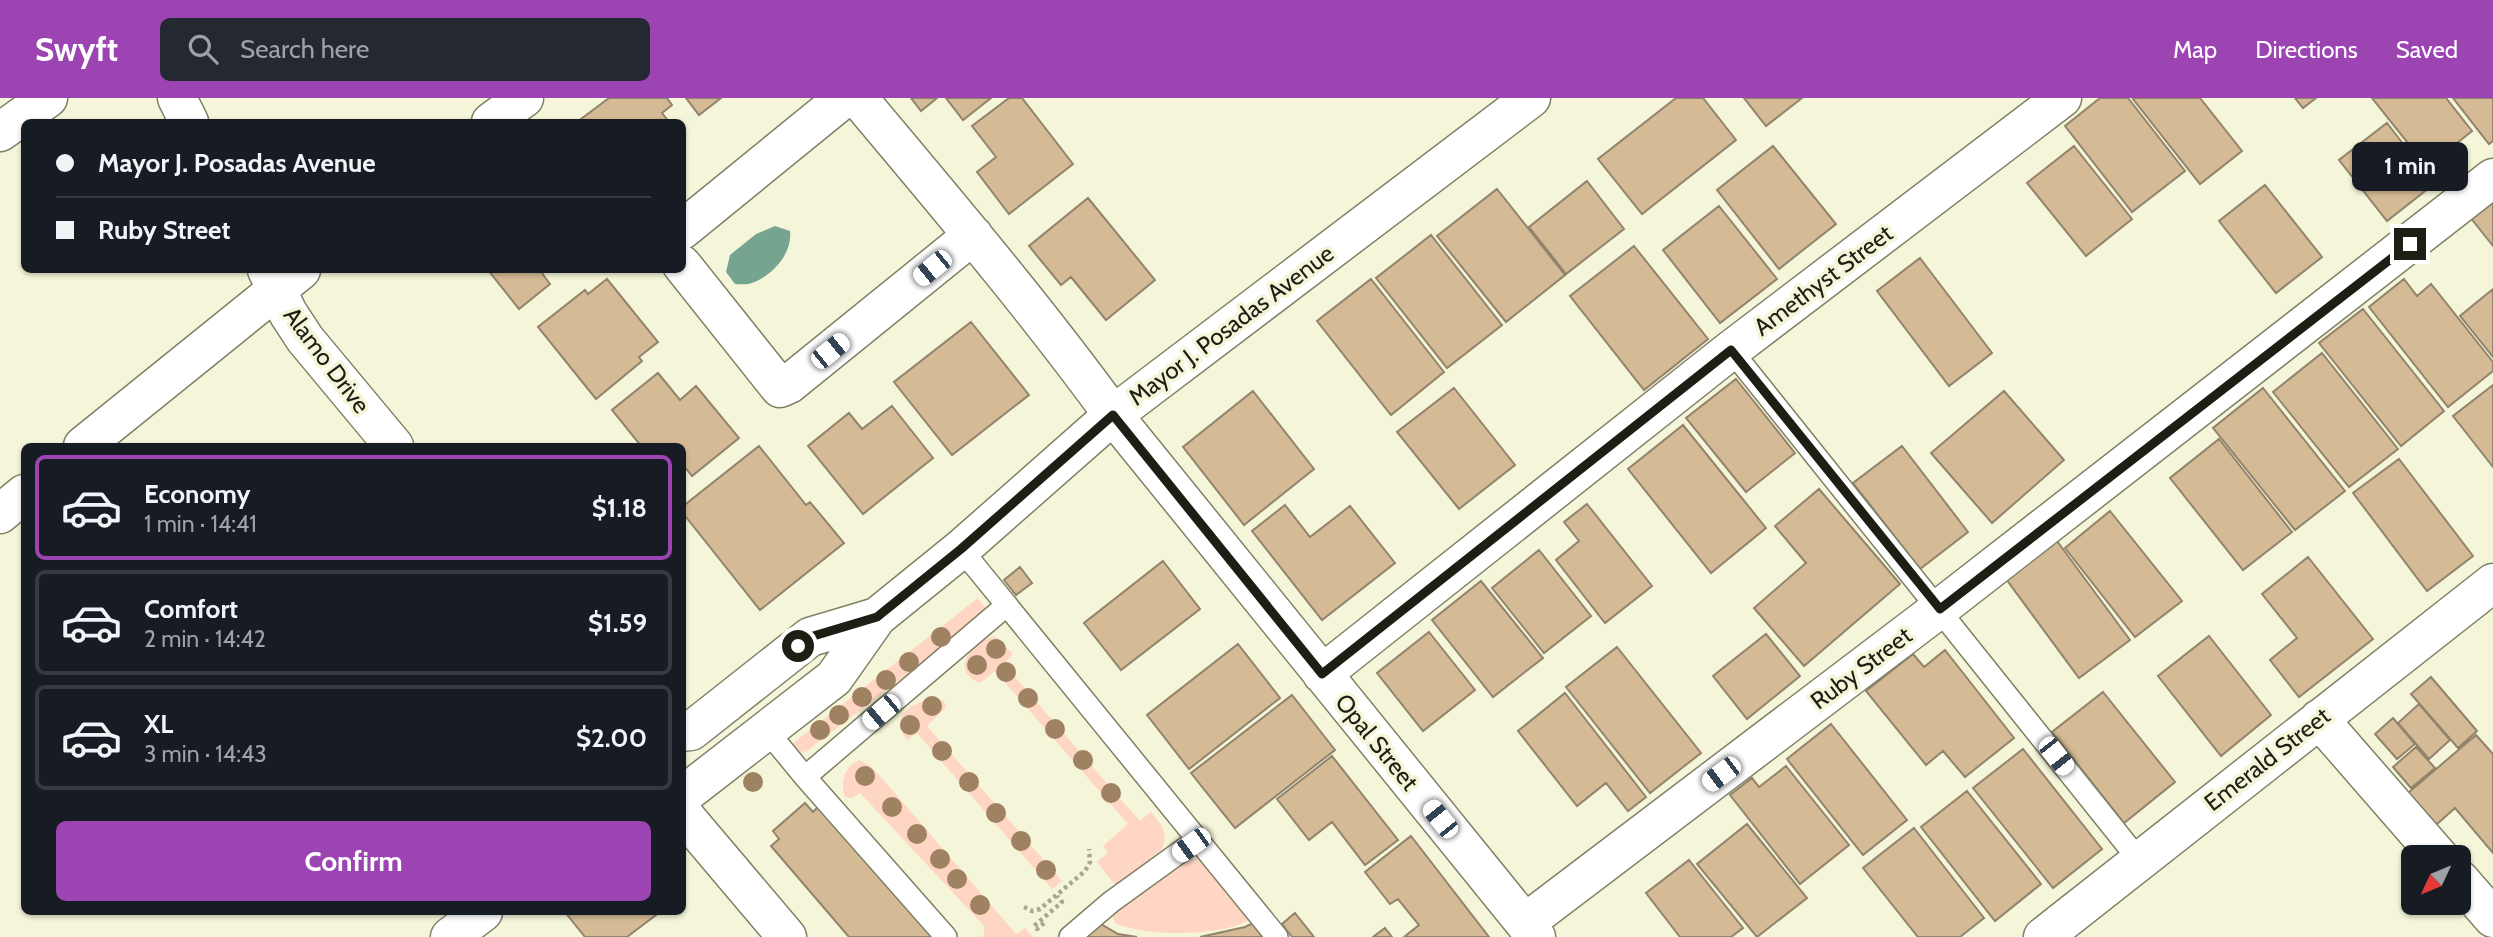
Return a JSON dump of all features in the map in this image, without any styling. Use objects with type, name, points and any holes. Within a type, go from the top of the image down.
[{"type":"street","points":[[0,132],[48,98]]},
{"type":"street","points":[[177,98],[188,119]]},
{"type":"street","points":[[495,119],[524,98]]},
{"type":"street","points":[[686,227],[844,98]]},
{"type":"street","name":"Opal Street","points":[[858,98],[973,235],[1113,415],[1530,930]]},
{"type":"street","name":"Mayor J. Posadas Avenue","points":[[686,793],[834,678],[877,617],[961,549],[1113,415],[1531,98]]},
{"type":"street","name":"Amethyst Street","points":[[1322,674],[1731,350],[2062,98]]},
{"type":"street","name":"Ruby Street","points":[[1530,930],[2493,178]]},
{"type":"street","points":[[686,270],[780,388],[786,386],[973,235]]},
{"type":"street","points":[[86,443],[281,276]]},
{"type":"street","name":"Alamo Drive","points":[[281,276],[299,330],[322,362],[391,443]]},
{"type":"street","points":[[0,514],[21,496]]},
{"type":"street","name":"Emerald Street","points":[[2043,937],[2493,583]]},
{"type":"street","name":"Mayor J. Posadas Avenue","points":[[686,732],[691,731],[810,637],[877,617]]},
{"type":"street","points":[[2319,719],[2429,845]]},
{"type":"street","points":[[686,818],[787,937]]},
{"type":"street","points":[[2471,893],[2493,918]]},
{"type":"street","points":[[450,937],[479,915]]},
{"type":"lane","points":[[1731,350],[2139,860]]},
{"type":"lane","points":[[961,549],[1277,937]]},
{"type":"lane","points":[[805,778],[1007,605]]},
{"type":"lane","points":[[767,731],[805,778],[946,937]]},
{"type":"lane","points":[[1070,937],[1111,902],[1198,839]]},
{"type":"path","points":[[1024,907],[1032,911],[1040,909],[1086,871],[1090,862],[1089,849]]},
{"type":"path","points":[[1048,928],[1045,923],[1037,929],[1034,926],[1062,902],[1057,896]]},
{"type":"shaded area","points":[[775,226],[790,231],[788,247],[780,263],[759,280],[748,284],[735,284],[726,272],[730,255],[756,234]]},
{"type":"shaded area","points":[[978,598],[985,607],[979,619],[807,751],[802,753],[792,744]]},
{"type":"shaded area","points":[[995,636],[1013,654],[1004,664],[1122,801],[1140,821],[1151,812],[1163,829],[1165,838],[1162,849],[1116,886],[1097,862],[1108,853],[1103,846],[1128,824],[995,671],[980,683],[966,671],[967,657],[972,650],[986,639]]},
{"type":"shaded area","points":[[933,699],[944,701],[946,707],[927,726],[1062,881],[1052,889],[917,733],[907,740],[902,732],[901,718],[917,703]]},
{"type":"shaded area","points":[[860,760],[881,777],[1016,934],[1025,928],[1033,937],[983,937],[985,927],[860,793],[852,798],[845,797],[843,786],[847,770]]},
{"type":"shaded area","points":[[1191,859],[1199,859],[1207,865],[1251,919],[1222,929],[1183,933],[1145,931],[1115,923],[1112,914]]},
{"type":"building","points":[[609,98],[667,98],[672,105],[662,113],[667,119],[581,119]]},
{"type":"building","points":[[686,98],[721,98],[699,115]]},
{"type":"building","points":[[911,98],[937,98],[921,111]]},
{"type":"building","points":[[946,98],[991,98],[963,120]]},
{"type":"building","points":[[1009,98],[1022,98],[1073,164],[1009,214],[977,172],[996,157],[972,126]]},
{"type":"building","points":[[1676,98],[1703,98],[1736,140],[1642,214],[1598,159]]},
{"type":"building","points":[[1744,98],[1802,98],[1766,126]]},
{"type":"building","points":[[2100,98],[2128,98],[2185,171],[2132,212],[2065,126]]},
{"type":"building","points":[[2200,98],[2242,151],[2200,184],[2133,99]]},
{"type":"building","points":[[2295,98],[2316,98],[2303,108]]},
{"type":"building","points":[[2372,98],[2446,98],[2472,131],[2427,167]]},
{"type":"building","points":[[2453,98],[2493,98],[2493,141],[2489,144]]},
{"type":"building","points":[[2387,123],[2434,184],[2387,221],[2339,160]]},
{"type":"building","points":[[1773,146],[1836,224],[1779,269],[1717,190]]},
{"type":"building","points":[[2074,146],[2132,219],[2086,256],[2027,183]]},
{"type":"building","points":[[1587,181],[1624,229],[1566,274],[1529,227]]},
{"type":"building","points":[[2265,185],[2322,257],[2276,293],[2219,221]]},
{"type":"building","points":[[1497,189],[1565,275],[1506,322],[1437,236]]},
{"type":"building","points":[[1088,198],[1155,280],[1106,320],[1071,277],[1061,285],[1029,246]]},
{"type":"building","points":[[2493,199],[2493,246],[2470,217]]},
{"type":"building","points":[[1719,206],[1777,279],[1720,323],[1663,250]]},
{"type":"building","points":[[1431,235],[1502,325],[1447,368],[1376,278]]},
{"type":"building","points":[[1634,246],[1708,339],[1644,390],[1570,296]]},
{"type":"building","points":[[1920,258],[1992,353],[1949,386],[1877,291]]},
{"type":"building","points":[[490,273],[542,273],[550,284],[519,309]]},
{"type":"building","points":[[607,279],[658,342],[639,357],[642,361],[596,399],[538,327],[585,290],[588,294]]},
{"type":"building","points":[[1371,279],[1444,372],[1391,415],[1317,321]]},
{"type":"building","points":[[2404,279],[2417,296],[2431,284],[2493,362],[2493,371],[2448,407],[2369,307]]},
{"type":"building","points":[[2493,289],[2493,357],[2460,316]]},
{"type":"building","points":[[2363,309],[2444,411],[2401,446],[2319,343]]},
{"type":"building","points":[[971,322],[1029,395],[952,455],[894,382]]},
{"type":"building","points":[[2322,353],[2398,449],[2349,487],[2273,392]]},
{"type":"building","points":[[658,373],[680,400],[696,386],[739,438],[692,476],[686,468],[686,443],[639,443],[612,410]]},
{"type":"building","points":[[1736,379],[1795,453],[1746,492],[1686,418]]},
{"type":"building","points":[[2493,385],[2493,467],[2453,416]]},
{"type":"building","points":[[1454,388],[1515,465],[1459,509],[1397,432]]},
{"type":"building","points":[[2263,388],[2345,491],[2295,530],[2213,428]]},
{"type":"building","points":[[1253,391],[1314,469],[1244,525],[1183,447]]},
{"type":"building","points":[[2004,391],[2064,460],[1992,523],[1931,453]]},
{"type":"building","points":[[892,406],[933,458],[863,514],[808,446],[849,413],[862,429]]},
{"type":"building","points":[[1683,425],[1766,528],[1711,573],[1628,469]]},
{"type":"building","points":[[2219,439],[2292,532],[2243,570],[2170,478]]},
{"type":"building","points":[[759,446],[806,505],[810,502],[844,543],[760,610],[686,517],[686,504]]},
{"type":"building","points":[[1902,446],[1968,532],[1920,569],[1853,483]]},
{"type":"building","points":[[2399,459],[2473,556],[2427,591],[2353,493]]},
{"type":"building","points":[[1819,489],[1900,584],[1804,666],[1754,608],[1806,563],[1775,526]]},
{"type":"building","points":[[1587,504],[1652,586],[1605,623],[1556,560],[1579,541],[1564,522]]},
{"type":"building","points":[[1285,505],[1310,537],[1350,506],[1395,563],[1322,620],[1252,531]]},
{"type":"building","points":[[2110,511],[2182,601],[2135,637],[2065,548]]},
{"type":"building","points":[[2057,541],[2130,640],[2079,678],[2006,579]]},
{"type":"building","points":[[1539,550],[1591,616],[1544,653],[1492,588]]},
{"type":"building","points":[[2308,557],[2373,639],[2299,697],[2270,660],[2297,638],[2262,594]]},
{"type":"building","points":[[1163,561],[1200,609],[1121,670],[1084,623]]},
{"type":"building","points":[[1020,567],[1032,583],[1016,595],[1004,580]]},
{"type":"building","points":[[1481,581],[1543,658],[1493,697],[1432,620]]},
{"type":"building","points":[[1429,632],[1475,690],[1423,731],[1377,673]]},
{"type":"building","points":[[1766,634],[1800,676],[1747,719],[1713,676]]},
{"type":"building","points":[[2209,636],[2271,715],[2221,756],[2158,676]]},
{"type":"building","points":[[1238,644],[1280,698],[1189,769],[1147,715]]},
{"type":"building","points":[[1617,647],[1701,753],[1650,793],[1566,687]]},
{"type":"building","points":[[1945,650],[2014,738],[1965,777],[1943,751],[1926,765],[1866,691],[1913,654],[1924,667]]},
{"type":"building","points":[[2431,677],[2477,731],[2458,748],[2411,694]]},
{"type":"building","points":[[2103,692],[2175,782],[2124,823],[2052,732]]},
{"type":"building","points":[[1565,693],[1646,797],[1628,811],[1606,783],[1577,806],[1518,731]]},
{"type":"building","points":[[1292,695],[1335,750],[1235,828],[1191,773]]},
{"type":"building","points":[[2419,704],[2450,740],[2429,759],[2398,723]]},
{"type":"building","points":[[2393,718],[2415,744],[2397,759],[2375,734]]},
{"type":"building","points":[[1831,724],[1907,820],[1863,855],[1787,759]]},
{"type":"building","points":[[2476,735],[2493,754],[2493,853],[2455,808],[2436,825],[2408,793]]},
{"type":"building","points":[[2416,747],[2435,768],[2411,788],[2393,767]]},
{"type":"building","points":[[2023,749],[2102,849],[2053,888],[1973,788]]},
{"type":"building","points":[[1332,756],[1398,840],[1365,865],[1332,822],[1309,840],[1277,799]]},
{"type":"building","points":[[1786,766],[1849,845],[1800,884],[1730,795],[1752,778],[1759,787]]},
{"type":"building","points":[[1967,791],[2041,884],[1995,921],[1921,827]]},
{"type":"building","points":[[805,803],[813,812],[819,806],[933,937],[849,937],[771,846],[779,839],[773,831]]},
{"type":"building","points":[[1747,824],[1807,898],[1757,937],[1697,864]]},
{"type":"building","points":[[1914,828],[1984,918],[1960,937],[1918,937],[1863,868]]},
{"type":"building","points":[[1411,836],[1489,937],[1404,937],[1419,925],[1398,899],[1390,904],[1365,872]]},
{"type":"building","points":[[1689,860],[1743,928],[1731,937],[1680,937],[1646,893]]},
{"type":"building","points":[[1089,912],[1101,924],[1118,934],[1137,937],[1059,937]]},
{"type":"building","points":[[1295,913],[1314,937],[1292,937],[1282,924]]},
{"type":"building","points":[[567,915],[656,915],[627,937],[585,937]]},
{"type":"building","points":[[1266,917],[1282,937],[1200,937],[1245,927]]},
{"type":"building","points":[[1385,928],[1392,937],[1373,937]]},
{"type":"route","points":[[798,646],[810,637],[877,617],[961,549],[1113,415],[1322,674],[1731,350],[1940,609],[2410,244]]}]
